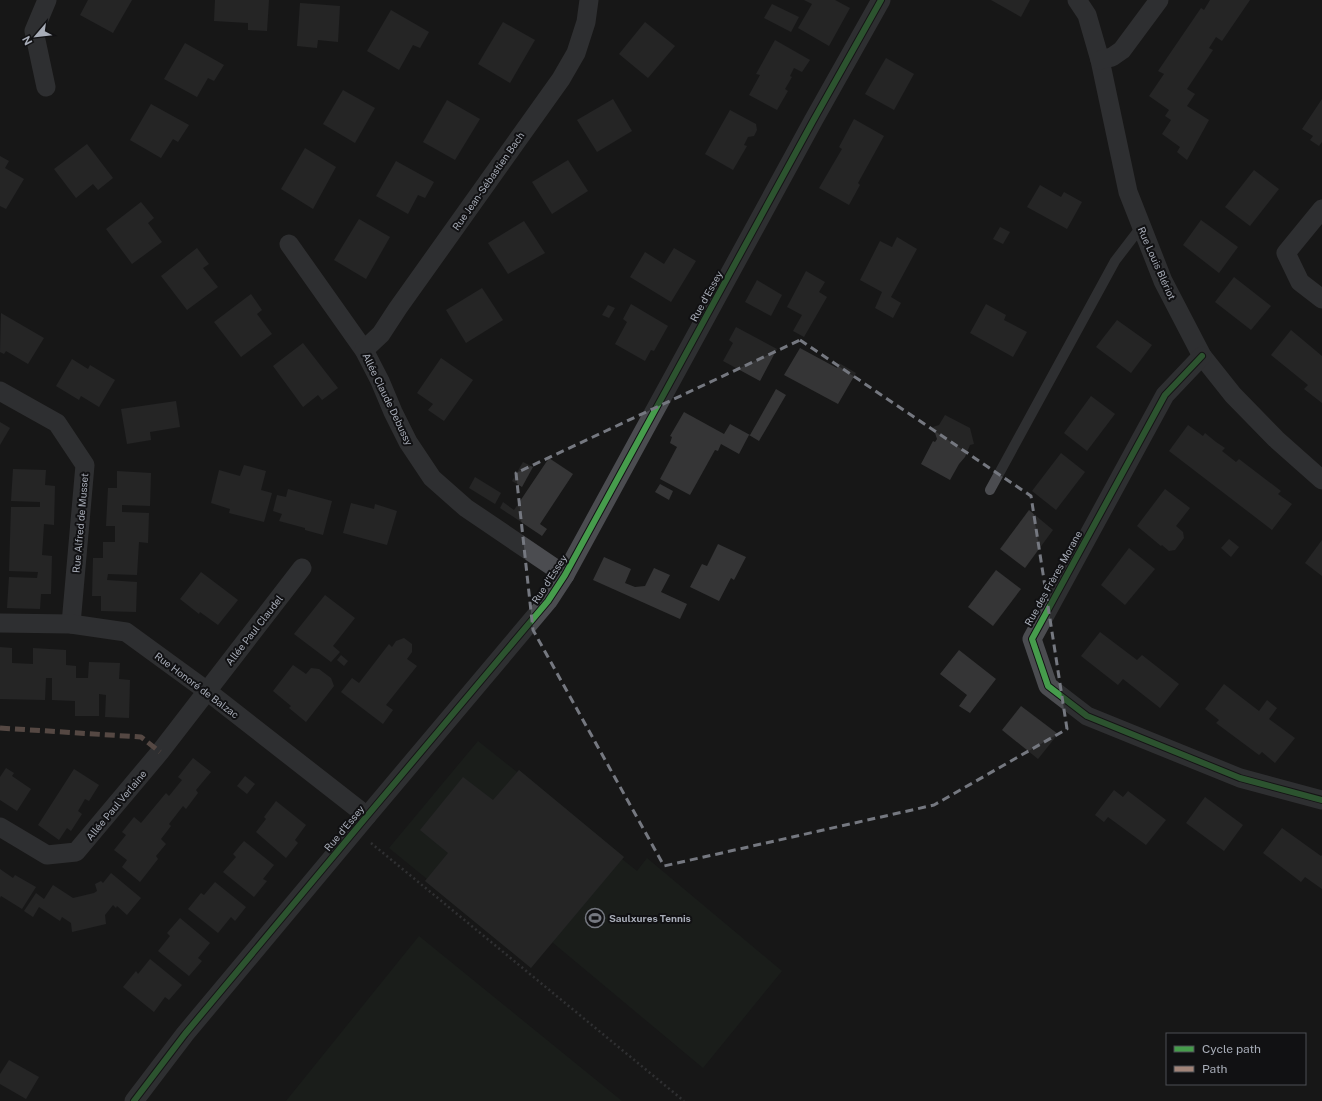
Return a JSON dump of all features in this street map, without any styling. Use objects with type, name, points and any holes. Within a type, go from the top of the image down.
[{"type":"street","points":[[46,87],[34,31],[47,0]]},
{"type":"street","name":"Rue Jean-Sébastien Bach","points":[[364,350],[381,334],[407,295],[561,79],[576,53],[586,22],[589,0]]},
{"type":"street","name":"Rue d'Essey","points":[[134,1101],[184,1034],[548,601],[565,575],[813,121],[881,0]]},
{"type":"street","name":"Rue Louis Blériot","points":[[1077,0],[1087,15],[1100,60],[1128,192],[1163,281],[1202,356],[1233,395],[1276,439],[1322,480]]},
{"type":"street","points":[[1100,60],[1112,57],[1122,50],[1159,0]]},
{"type":"street","points":[[1322,209],[1286,253],[1300,282],[1322,299]]},
{"type":"street","name":"Allée Claude Debussy","points":[[289,244],[364,350],[408,442],[432,478],[466,508],[565,575]]},
{"type":"street","name":"Rue des Frères Morane","points":[[1202,356],[1165,395],[1032,639],[1048,686],[1087,716],[1240,778],[1322,800]]},
{"type":"street","name":"Rue Alfred de Musset","points":[[0,391],[57,422],[85,465],[71,624]]},
{"type":"street","name":"Allée Paul Claudel","points":[[207,691],[302,568]]},
{"type":"street","name":"Rue Honoré de Balzac","points":[[0,623],[71,624],[126,632],[207,691],[361,823]]},
{"type":"street","name":"Allée Paul Verlaine","points":[[0,827],[47,855],[76,852],[160,752],[207,691]]},
{"type":"lane","points":[[990,490],[1115,261],[1141,227]]},
{"type":"path","points":[[361,823],[684,1101]]},
{"type":"highlighted area","points":[[800,340],[1031,496],[1067,729],[934,805],[664,866],[533,630],[516,473]]},
{"type":"shaded area","name":"Saulxures Tennis","points":[[478,741],[517,772],[519,770],[624,857],[622,859],[637,871],[647,858],[782,971],[703,1068],[552,942],[531,968],[425,881],[427,879],[389,848]]},
{"type":"shaded area","points":[[419,936],[622,1101],[286,1101]]},
{"type":"building","points":[[88,0],[132,0],[113,33],[80,15]]},
{"type":"building","points":[[215,0],[269,0],[267,31],[248,30],[248,23],[214,21]]},
{"type":"building","points":[[804,0],[835,0],[850,8],[829,46],[798,28],[812,4]]},
{"type":"building","points":[[991,0],[1030,0],[1021,17]]},
{"type":"building","points":[[1210,0],[1250,0],[1222,41],[1216,37],[1209,48],[1213,50],[1187,89],[1195,94],[1187,106],[1209,120],[1187,160],[1177,152],[1180,147],[1162,134],[1171,120],[1165,116],[1169,110],[1149,96],[1164,74],[1158,71],[1201,8],[1204,10]]},
{"type":"building","points":[[300,3],[340,6],[338,42],[318,40],[317,48],[297,46]]},
{"type":"building","points":[[772,4],[799,17],[791,32],[764,18]]},
{"type":"building","points":[[391,10],[429,32],[420,48],[413,45],[399,70],[367,51]]},
{"type":"building","points":[[503,22],[535,40],[510,83],[478,64]]},
{"type":"building","points":[[645,22],[675,46],[648,78],[619,54]]},
{"type":"building","points":[[775,40],[810,60],[802,72],[794,68],[790,76],[792,77],[785,89],[788,91],[777,110],[749,95],[760,75],[756,74]]},
{"type":"building","points":[[185,43],[224,65],[214,81],[208,78],[197,97],[164,79]]},
{"type":"building","points":[[886,58],[914,74],[894,110],[865,94]]},
{"type":"building","points":[[343,90],[375,108],[355,143],[323,124]]},
{"type":"building","points":[[613,99],[632,131],[597,152],[577,120]]},
{"type":"building","points":[[1322,99],[1322,142],[1319,146],[1310,140],[1313,136],[1302,129]]},
{"type":"building","points":[[447,100],[480,119],[455,160],[423,142]]},
{"type":"building","points":[[151,104],[189,125],[178,142],[173,139],[161,158],[130,140]]},
{"type":"building","points":[[730,110],[756,124],[757,130],[754,136],[748,137],[744,145],[747,146],[733,170],[705,154]]},
{"type":"building","points":[[854,119],[884,136],[858,183],[860,185],[849,205],[819,188],[842,149],[839,147]]},
{"type":"building","points":[[87,144],[113,178],[98,190],[93,184],[76,198],[54,169]]},
{"type":"building","points":[[305,148],[336,167],[313,209],[281,189]]},
{"type":"building","points":[[0,156],[9,161],[5,168],[24,179],[6,209],[0,206]]},
{"type":"building","points":[[568,160],[588,191],[552,214],[532,182]]},
{"type":"building","points":[[396,161],[434,182],[425,198],[418,195],[408,214],[376,196]]},
{"type":"building","points":[[1254,170],[1279,189],[1250,226],[1225,207]]},
{"type":"building","points":[[1040,185],[1061,197],[1064,192],[1082,202],[1067,229],[1027,207]]},
{"type":"building","points":[[141,202],[154,218],[148,223],[162,242],[132,264],[106,229]]},
{"type":"building","points":[[359,219],[390,237],[366,279],[334,260]]},
{"type":"building","points":[[1201,220],[1238,247],[1219,273],[1183,245]]},
{"type":"building","points":[[524,221],[545,253],[508,274],[488,243]]},
{"type":"building","points":[[1000,227],[1010,232],[1003,244],[993,239]]},
{"type":"building","points":[[897,237],[917,249],[891,297],[901,303],[893,318],[875,308],[882,292],[860,280],[880,241],[892,247]]},
{"type":"building","points":[[197,248],[209,264],[203,268],[218,287],[187,310],[161,276]]},
{"type":"building","points":[[674,248],[696,261],[671,302],[630,277],[645,252],[664,264]]},
{"type":"building","points":[[806,271],[825,282],[819,292],[827,297],[804,337],[793,331],[802,315],[787,307]]},
{"type":"building","points":[[1234,277],[1271,306],[1251,330],[1215,302]]},
{"type":"building","points":[[757,280],[782,295],[771,316],[745,302]]},
{"type":"building","points":[[482,288],[503,320],[466,343],[446,310]]},
{"type":"building","points":[[251,294],[262,310],[257,314],[272,334],[241,357],[214,322]]},
{"type":"building","points":[[631,304],[668,326],[654,351],[651,350],[645,361],[615,344],[627,322],[623,319]]},
{"type":"building","points":[[986,304],[1006,315],[1004,320],[1027,332],[1013,357],[970,333]]},
{"type":"building","points":[[608,305],[615,308],[609,318],[602,315]]},
{"type":"building","points":[[1,313],[44,338],[28,364],[6,351],[4,354],[0,352]]},
{"type":"building","points":[[1117,320],[1152,345],[1131,373],[1096,347]]},
{"type":"building","points":[[736,327],[777,349],[760,381],[723,361],[733,343],[729,340]]},
{"type":"building","points":[[1291,330],[1322,356],[1322,403],[1304,389],[1308,385],[1271,355]]},
{"type":"building","points":[[303,343],[338,388],[322,400],[318,395],[303,407],[273,366]]},
{"type":"building","points":[[800,348],[837,368],[839,363],[856,373],[838,404],[784,375]]},
{"type":"building","points":[[441,358],[473,380],[444,421],[428,410],[433,404],[417,393]]},
{"type":"building","points":[[72,359],[88,369],[90,365],[115,380],[99,407],[81,396],[79,400],[56,386]]},
{"type":"building","points":[[776,389],[786,395],[759,441],[749,435],[739,454],[721,444],[718,451],[715,450],[690,495],[660,479],[677,447],[670,443],[672,437],[670,436],[684,412],[724,434],[730,424],[750,435]]},
{"type":"building","points":[[1091,396],[1115,414],[1087,451],[1064,433]]},
{"type":"building","points":[[176,401],[180,427],[150,432],[151,440],[127,444],[121,409]]},
{"type":"building","points":[[945,415],[970,428],[974,444],[970,445],[965,457],[959,464],[950,480],[921,464],[933,441],[935,442],[937,439],[933,427],[939,425]]},
{"type":"building","points":[[0,422],[10,428],[0,445]]},
{"type":"building","points":[[1188,425],[1203,436],[1205,433],[1225,448],[1222,451],[1236,462],[1239,459],[1281,491],[1278,494],[1292,504],[1272,530],[1169,451]]},
{"type":"building","points":[[1061,453],[1085,472],[1056,510],[1032,491]]},
{"type":"building","points":[[549,458],[573,474],[540,524],[547,529],[542,536],[500,508],[503,502],[514,510]]},
{"type":"building","points":[[523,462],[533,467],[522,487],[512,481]]},
{"type":"building","points":[[244,465],[266,471],[261,490],[272,493],[264,522],[229,513],[230,509],[211,503],[219,470],[240,476]]},
{"type":"building","points":[[13,469],[46,470],[45,485],[55,486],[54,525],[44,524],[42,555],[52,556],[51,594],[41,594],[40,609],[7,608],[9,577],[37,578],[38,572],[9,571],[11,507],[40,507],[40,502],[11,501]]},
{"type":"building","points":[[117,471],[151,473],[150,506],[122,505],[122,512],[149,513],[148,543],[139,542],[137,575],[108,574],[107,580],[137,582],[136,612],[101,611],[101,596],[92,596],[93,558],[103,558],[103,542],[115,542],[115,526],[106,526],[108,488],[117,488]]},
{"type":"building","points":[[475,477],[501,493],[495,504],[469,488]]},
{"type":"building","points":[[660,484],[673,491],[669,500],[655,492]]},
{"type":"building","points":[[288,489],[332,501],[323,535],[305,530],[305,528],[279,521],[282,514],[273,511],[277,495],[286,497]]},
{"type":"building","points":[[1165,489],[1190,508],[1176,526],[1183,532],[1184,538],[1175,550],[1169,551],[1137,526]]},
{"type":"building","points":[[351,503],[374,509],[375,504],[397,511],[387,545],[343,533]]},
{"type":"building","points":[[1029,510],[1053,530],[1025,568],[1000,549]]},
{"type":"building","points":[[1229,539],[1239,547],[1231,557],[1221,548]]},
{"type":"building","points":[[1322,540],[1322,576],[1305,563]]},
{"type":"building","points":[[718,544],[746,557],[734,580],[731,578],[719,601],[690,587],[702,564],[707,566]]},
{"type":"building","points":[[1129,548],[1155,569],[1125,605],[1101,585]]},
{"type":"building","points":[[604,557],[631,569],[625,583],[635,587],[645,586],[654,568],[670,575],[661,592],[687,604],[680,619],[593,580]]},
{"type":"building","points":[[996,570],[1021,589],[993,626],[968,607]]},
{"type":"building","points":[[201,572],[238,600],[218,625],[200,612],[199,614],[180,599]]},
{"type":"building","points":[[325,595],[355,618],[333,646],[340,652],[331,662],[294,634]]},
{"type":"building","points":[[1100,632],[1137,660],[1142,655],[1179,684],[1160,708],[1123,679],[1118,685],[1081,656]]},
{"type":"building","points":[[404,638],[412,644],[412,652],[407,659],[417,666],[386,705],[393,710],[383,724],[341,692],[352,678],[359,683],[389,644],[392,647],[396,641]]},
{"type":"building","points":[[0,647],[12,648],[12,663],[33,664],[33,648],[66,650],[66,665],[76,666],[76,678],[88,678],[89,662],[120,663],[119,679],[130,680],[129,718],[105,717],[106,695],[99,694],[99,716],[75,716],[75,701],[52,700],[52,678],[46,678],[45,700],[0,699]]},
{"type":"building","points":[[959,650],[996,679],[970,713],[959,706],[967,695],[940,674]]},
{"type":"building","points":[[341,655],[348,661],[344,666],[337,660]]},
{"type":"building","points":[[293,665],[306,674],[311,668],[319,669],[331,678],[334,686],[306,722],[289,708],[291,706],[273,691]]},
{"type":"building","points":[[1224,684],[1259,711],[1267,700],[1277,708],[1269,719],[1295,738],[1275,763],[1262,752],[1259,755],[1216,723],[1219,720],[1205,709]]},
{"type":"building","points":[[1021,706],[1058,734],[1038,759],[1002,730]]},
{"type":"building","points":[[193,758],[211,772],[196,790],[198,793],[186,809],[183,806],[169,824],[171,826],[161,839],[166,844],[156,856],[158,859],[140,882],[122,867],[127,860],[114,850],[126,835],[122,832],[134,817],[141,823],[166,793],[169,796],[182,780],[178,777]]},
{"type":"building","points":[[6,768],[14,773],[12,776],[31,789],[17,811],[0,800],[0,777]]},
{"type":"building","points":[[74,769],[99,785],[89,801],[85,799],[78,811],[82,814],[71,831],[67,828],[59,840],[38,825]]},
{"type":"building","points":[[519,770],[624,857],[531,968],[425,881],[448,853],[420,830],[463,777],[493,800]]},
{"type":"building","points":[[245,776],[255,784],[247,794],[237,786]]},
{"type":"building","points":[[1114,790],[1123,797],[1128,791],[1166,820],[1146,845],[1108,817],[1104,822],[1095,815]]},
{"type":"building","points":[[1205,797],[1243,825],[1224,851],[1186,823]]},
{"type":"building","points":[[276,801],[306,825],[295,840],[298,843],[286,858],[256,832],[266,819],[264,817]]},
{"type":"building","points":[[1282,828],[1321,856],[1322,855],[1322,889],[1305,877],[1301,882],[1263,853]]},
{"type":"building","points":[[244,841],[274,865],[263,879],[267,881],[254,897],[223,872],[236,857],[233,854]]},
{"type":"building","points":[[0,869],[13,878],[15,875],[36,887],[22,909],[1,896],[0,898]]},
{"type":"building","points":[[111,873],[141,898],[127,915],[117,906],[116,908],[113,905],[105,915],[106,924],[72,932],[71,923],[62,917],[60,921],[39,907],[33,917],[24,911],[36,893],[44,899],[53,885],[73,898],[94,893],[97,891],[95,884],[101,881],[103,883]]},
{"type":"building","points":[[215,882],[246,907],[235,921],[231,917],[218,933],[188,909],[201,893],[204,895]]},
{"type":"building","points":[[180,918],[210,943],[198,958],[202,961],[189,976],[158,951],[170,936],[167,933]]},
{"type":"building","points":[[150,959],[182,985],[169,1000],[165,997],[154,1012],[123,987],[136,971],[138,974]]},
{"type":"building","points":[[9,1060],[39,1077],[26,1099],[0,1084],[0,1074]]},
{"type":"marked path","points":[[0,728],[141,737],[160,752]]},
{"type":"cycle path","points":[[134,1101],[185,1034],[548,601],[565,575],[813,121],[881,0]]},
{"type":"cycle path","points":[[1202,356],[1165,395],[1032,639],[1048,686],[1087,716],[1240,778],[1322,800]]},
{"type":"place","name":"Saulxures Tennis","points":[[595,918]]}]
